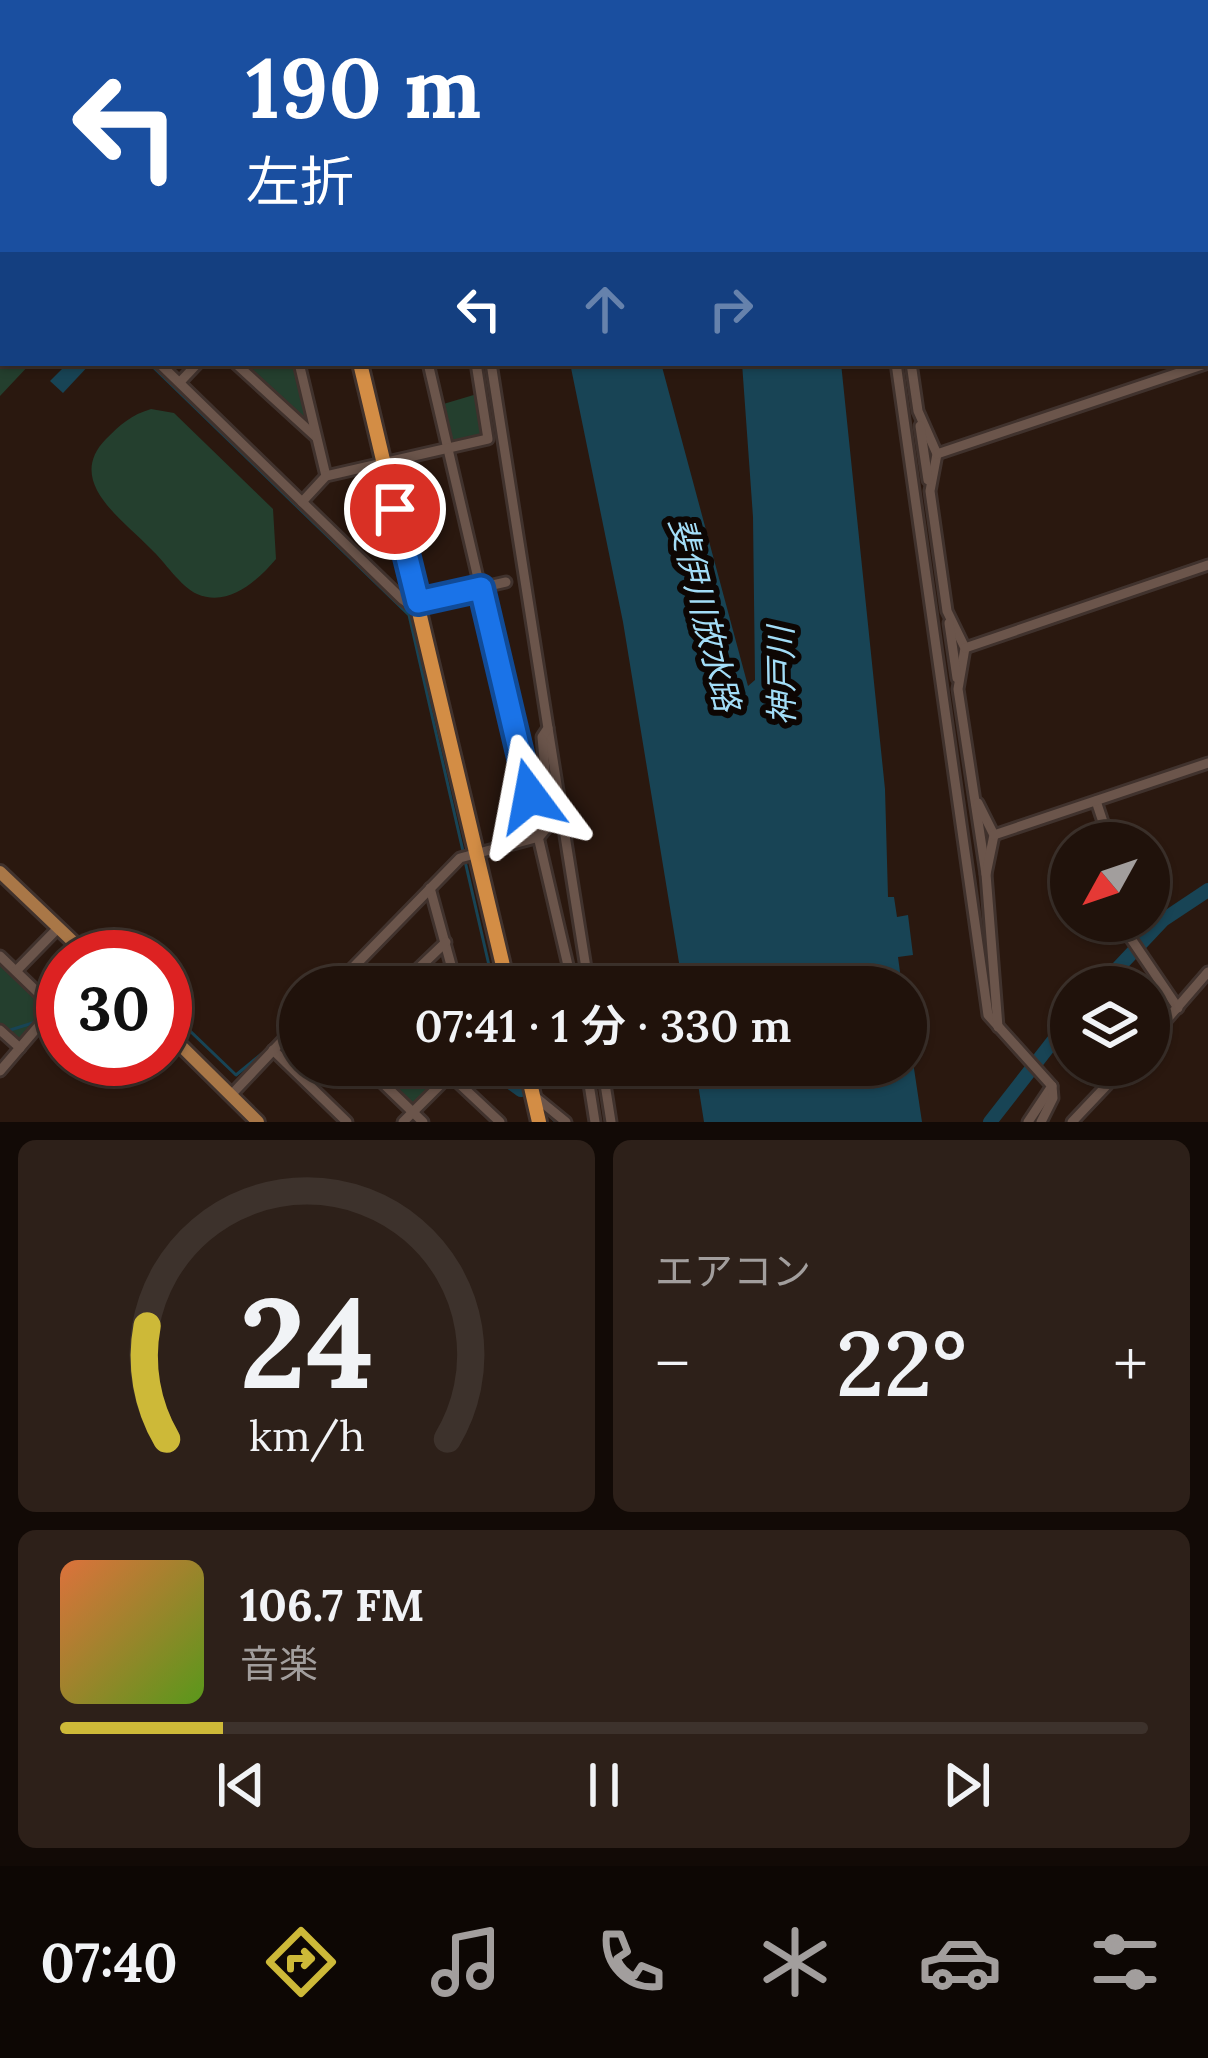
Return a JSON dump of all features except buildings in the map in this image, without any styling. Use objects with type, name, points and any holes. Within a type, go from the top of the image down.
[{"type":"highway","points":[[361,366],[503,966]]},
{"type":"highway","points":[[531,1086],[538,1122]]},
{"type":"main road","points":[[0,872],[58,928]]},
{"type":"main road","points":[[192,1056],[258,1122]]},
{"type":"street","points":[[163,366],[402,599],[418,602],[506,581]]},
{"type":"street","points":[[180,382],[195,366]]},
{"type":"street","points":[[238,366],[316,437]]},
{"type":"street","points":[[300,366],[326,476]]},
{"type":"street","points":[[429,366],[568,966]]},
{"type":"street","points":[[302,502],[326,476],[488,439],[476,366]]},
{"type":"street","points":[[491,366],[587,966]]},
{"type":"street","points":[[896,366],[988,1016],[1050,1084]]},
{"type":"street","points":[[911,366],[986,874],[999,1033]]},
{"type":"street","points":[[937,454],[1198,366]]},
{"type":"street","points":[[918,411],[937,454],[930,491]]},
{"type":"street","points":[[964,648],[1208,565]]},
{"type":"street","points":[[947,611],[964,648],[958,689]]},
{"type":"street","points":[[354,966],[460,858],[539,838],[550,824],[542,737],[548,728]]},
{"type":"street","points":[[994,835],[1208,763]]},
{"type":"street","points":[[973,793],[994,835],[986,874]]},
{"type":"street","points":[[1096,801],[1103,822]]},
{"type":"street","points":[[430,888],[452,966]]},
{"type":"street","points":[[16,971],[58,928]]},
{"type":"street","points":[[421,966],[446,942]]},
{"type":"street","points":[[1133,942],[1178,1008]]},
{"type":"street","points":[[0,956],[54,1008],[0,1071]]},
{"type":"street","points":[[1170,1017],[1208,972]]},
{"type":"street","points":[[0,1030],[20,1048]]},
{"type":"street","points":[[232,1094],[279,1044]]},
{"type":"street","points":[[273,1050],[279,1055]]},
{"type":"street","points":[[403,1122],[450,1075],[500,1122]]},
{"type":"street","points":[[310,1086],[347,1122]]},
{"type":"street","points":[[386,1086],[423,1122]]},
{"type":"street","points":[[589,1086],[595,1122]]},
{"type":"street","points":[[605,1086],[611,1122]]},
{"type":"street","points":[[1028,1122],[1052,1086]]},
{"type":"street","points":[[1042,1122],[1053,1098],[1052,1086]]},
{"type":"street","points":[[1072,1122],[1106,1086]]},
{"type":"street","points":[[533,1095],[566,1122]]},
{"type":"green space","points":[[0,366],[28,366],[0,396]]},
{"type":"green space","points":[[242,366],[297,366],[312,428]]},
{"type":"green space","points":[[477,394],[485,437],[455,444],[448,439],[440,405]]},
{"type":"green space","points":[[151,409],[174,413],[273,509],[276,559],[252,583],[231,595],[209,597],[185,586],[113,512],[94,484],[95,455],[106,439]]},
{"type":"green space","points":[[0,961],[36,996],[36,1023],[21,1042],[0,1024]]},
{"type":"green space","points":[[392,1086],[434,1086],[414,1106]]},
{"type":"water","points":[[65,366],[88,366],[63,393],[50,381]]},
{"type":"water","points":[[571,366],[662,366],[748,686],[755,680],[753,517],[742,366],[841,366],[885,789],[888,897],[894,897],[897,917],[908,915],[913,955],[898,957],[899,966],[680,966],[623,622]]},
{"type":"water","points":[[698,1086],[917,1086],[922,1122],[704,1122]]},
{"type":"waterway","points":[[152,366],[409,615],[463,851]]},
{"type":"waterway","points":[[465,861],[489,966]]},
{"type":"waterway","points":[[1120,966],[1163,920],[1208,890]]},
{"type":"waterway","points":[[7,1031],[36,1022]]},
{"type":"waterway","points":[[192,1033],[236,1075],[276,1042]]},
{"type":"waterway","points":[[990,1122],[1050,1045]]},
{"type":"waterway","points":[[515,1086],[521,1090]]},
{"type":"waterway","points":[[549,1115],[556,1122]]},
{"type":"route","points":[[395,509],[418,602],[481,588],[530,796]]},
{"type":"water label","name":"斐伊川放水路","points":[[705,614]]},
{"type":"water label","name":"神戸川","points":[[781,676]]}]
